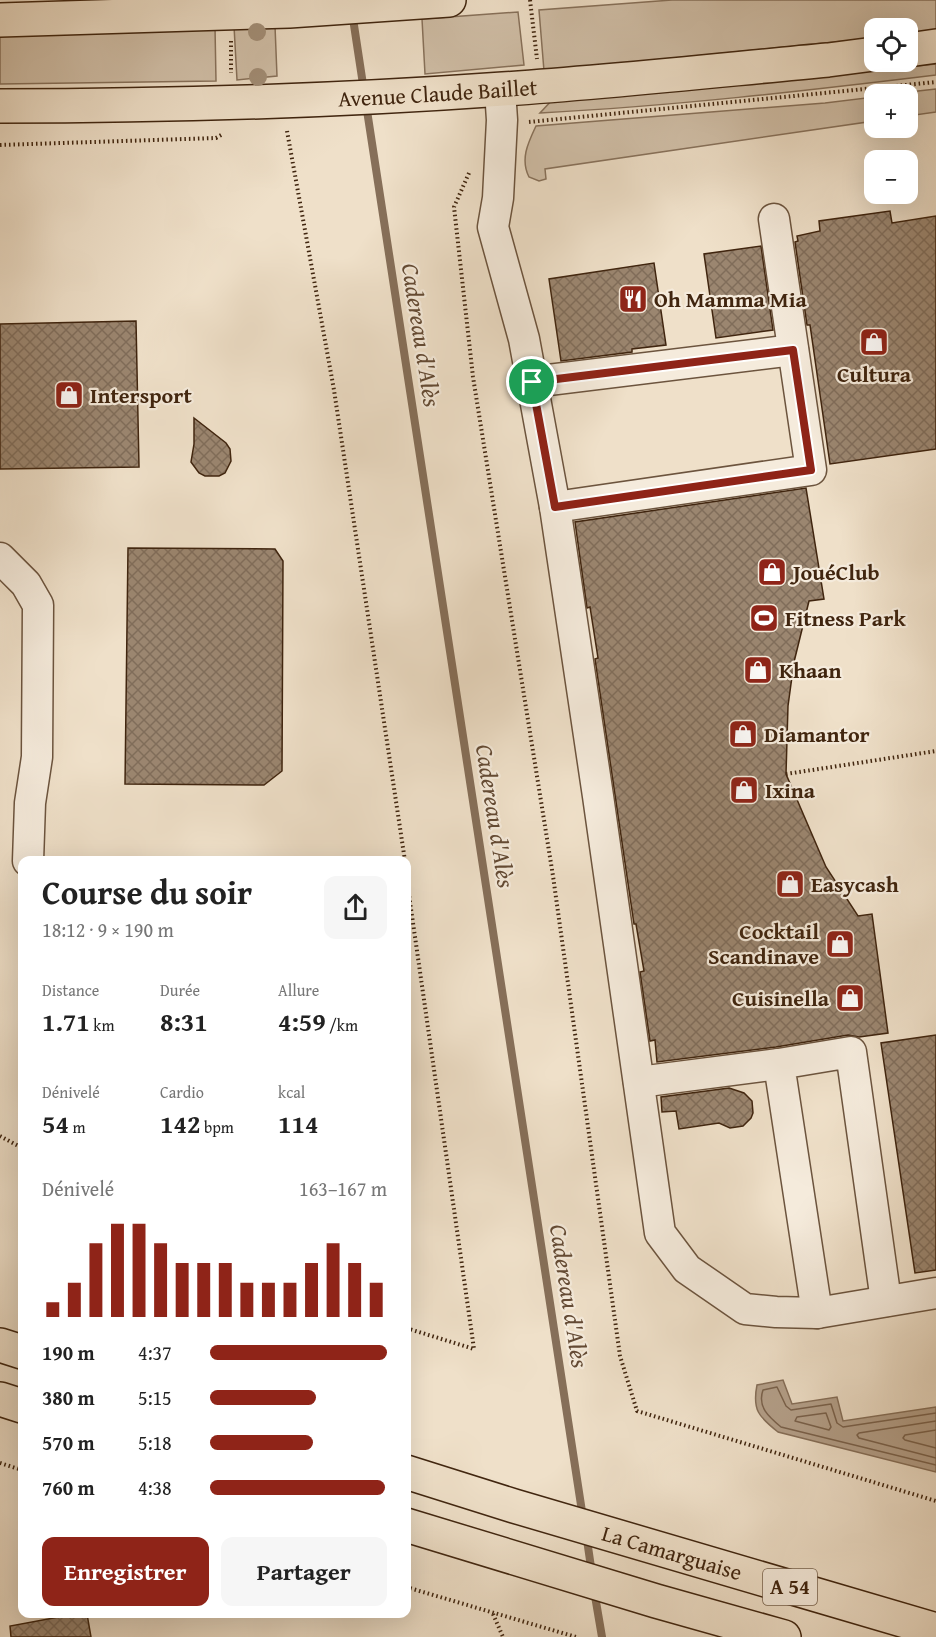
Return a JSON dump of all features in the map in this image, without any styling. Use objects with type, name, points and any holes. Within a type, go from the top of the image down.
[{"type":"main road","points":[[0,20],[289,11],[449,0]]},
{"type":"main road","points":[[918,49],[936,46]]},
{"type":"main road","name":"Avenue Claude Baillet","points":[[0,106],[303,99],[500,90],[864,55]]},
{"type":"main road","points":[[0,1345],[18,1351]]},
{"type":"main road","points":[[0,1399],[18,1405]]},
{"type":"main road","name":"La Camarguaise","points":[[411,1474],[936,1630]]},
{"type":"main road","name":"A 54","points":[[411,1527],[656,1601],[784,1637]]},
{"type":"lane","points":[[500,90],[502,120],[498,198],[493,228],[524,339],[555,507],[660,1233],[687,1269],[745,1309],[817,1313],[936,1293]]},
{"type":"lane","points":[[555,507],[811,470],[774,219]]},
{"type":"lane","points":[[532,382],[793,350]]},
{"type":"lane","points":[[0,558],[26,584],[38,605],[37,757],[30,803],[28,856]]},
{"type":"lane","points":[[639,1082],[851,1052],[886,1301]]},
{"type":"lane","points":[[779,1064],[817,1313]]},
{"type":"path","points":[[230,13],[231,101]]},
{"type":"path","points":[[287,130],[334,390],[404,856]]},
{"type":"path","points":[[786,774],[936,751]]},
{"type":"path","points":[[411,909],[474,1349],[411,1330]]},
{"type":"path","points":[[0,1136],[18,1146]]},
{"type":"path","points":[[0,1463],[18,1469]]},
{"type":"path","points":[[411,1589],[576,1637]]},
{"type":"path","points":[[493,1614],[503,1637]]},
{"type":"shaded area","points":[[672,0],[936,0],[936,31],[918,34],[918,18],[864,18],[864,39],[544,71],[539,10]]},
{"type":"shaded area","points":[[518,12],[524,65],[425,74],[422,19]]},
{"type":"shaded area","points":[[234,26],[275,26],[277,76],[237,80]]},
{"type":"shaded area","points":[[215,27],[216,81],[0,84],[0,30]]},
{"type":"shaded area","points":[[936,64],[936,75],[689,102],[540,113],[554,98],[864,72],[918,72],[918,66]]},
{"type":"shaded area","points":[[936,89],[936,112],[918,115],[918,91]]},
{"type":"shaded area","points":[[864,98],[864,122],[545,169],[546,179],[539,181],[529,177],[526,170],[526,151],[536,126]]},
{"type":"water","points":[[783,1380],[792,1404],[837,1397],[843,1421],[936,1407],[936,1472],[778,1432],[758,1412],[756,1394],[757,1385]]},
{"type":"building","name":"Cultura","points":[[890,211],[892,223],[936,216],[936,449],[830,464],[810,325],[807,325],[795,242],[798,241],[797,236],[820,231],[819,221]]},
{"type":"building","points":[[761,246],[773,330],[716,338],[704,254]]},
{"type":"building","points":[[654,263],[666,345],[561,361],[549,279]]},
{"type":"building","name":"Intersport","points":[[136,321],[139,467],[0,469],[0,324]]},
{"type":"building","points":[[194,418],[226,443],[230,449],[231,461],[225,473],[219,476],[205,476],[199,473],[191,462]]},
{"type":"building","points":[[806,488],[824,599],[809,601],[794,662],[788,706],[786,774],[826,867],[858,916],[872,914],[888,1033],[859,1037],[848,1035],[776,1047],[657,1062],[655,1040],[650,1041],[640,972],[644,971],[636,924],[634,924],[595,659],[598,658],[590,607],[587,608],[575,522]]},
{"type":"building","points":[[128,548],[275,549],[283,561],[282,771],[264,785],[125,784]]},
{"type":"building","points":[[936,1035],[936,1270],[915,1273],[881,1043]]},
{"type":"building","points":[[729,1088],[744,1093],[752,1101],[753,1113],[743,1126],[730,1128],[719,1123],[679,1129],[676,1111],[662,1112],[661,1097]]},
{"type":"building","points":[[53,1618],[88,1618],[91,1637],[11,1637],[10,1626]]},
{"type":"waterway","name":"Cadereau d'Alès","points":[[352,12],[364,91]]},
{"type":"waterway","name":"Cadereau d'Alès","points":[[366,104],[583,1518]]},
{"type":"waterway","name":"Cadereau d'Alès","points":[[586,1533],[592,1574]]},
{"type":"waterway","name":"Cadereau d'Alès","points":[[594,1590],[602,1637]]},
{"type":"place","name":"Oh Mamma Mia","points":[[633,299]]},
{"type":"place","name":"Cultura","points":[[874,342]]},
{"type":"place","name":"Intersport","points":[[69,395]]},
{"type":"place","name":"JouéClub","points":[[772,572]]},
{"type":"place","name":"Fitness Park","points":[[764,618]]},
{"type":"place","name":"Khaan","points":[[758,670]]},
{"type":"place","name":"Diamantor","points":[[743,734]]},
{"type":"place","name":"Ixina","points":[[744,790]]},
{"type":"place","name":"Easycash","points":[[790,884]]},
{"type":"place","name":"Cocktail Scandinave","points":[[840,944]]},
{"type":"place","name":"Cuisinella","points":[[850,998]]},
{"type":"route","points":[[793,350],[811,470],[555,507],[532,382],[793,350]]}]
